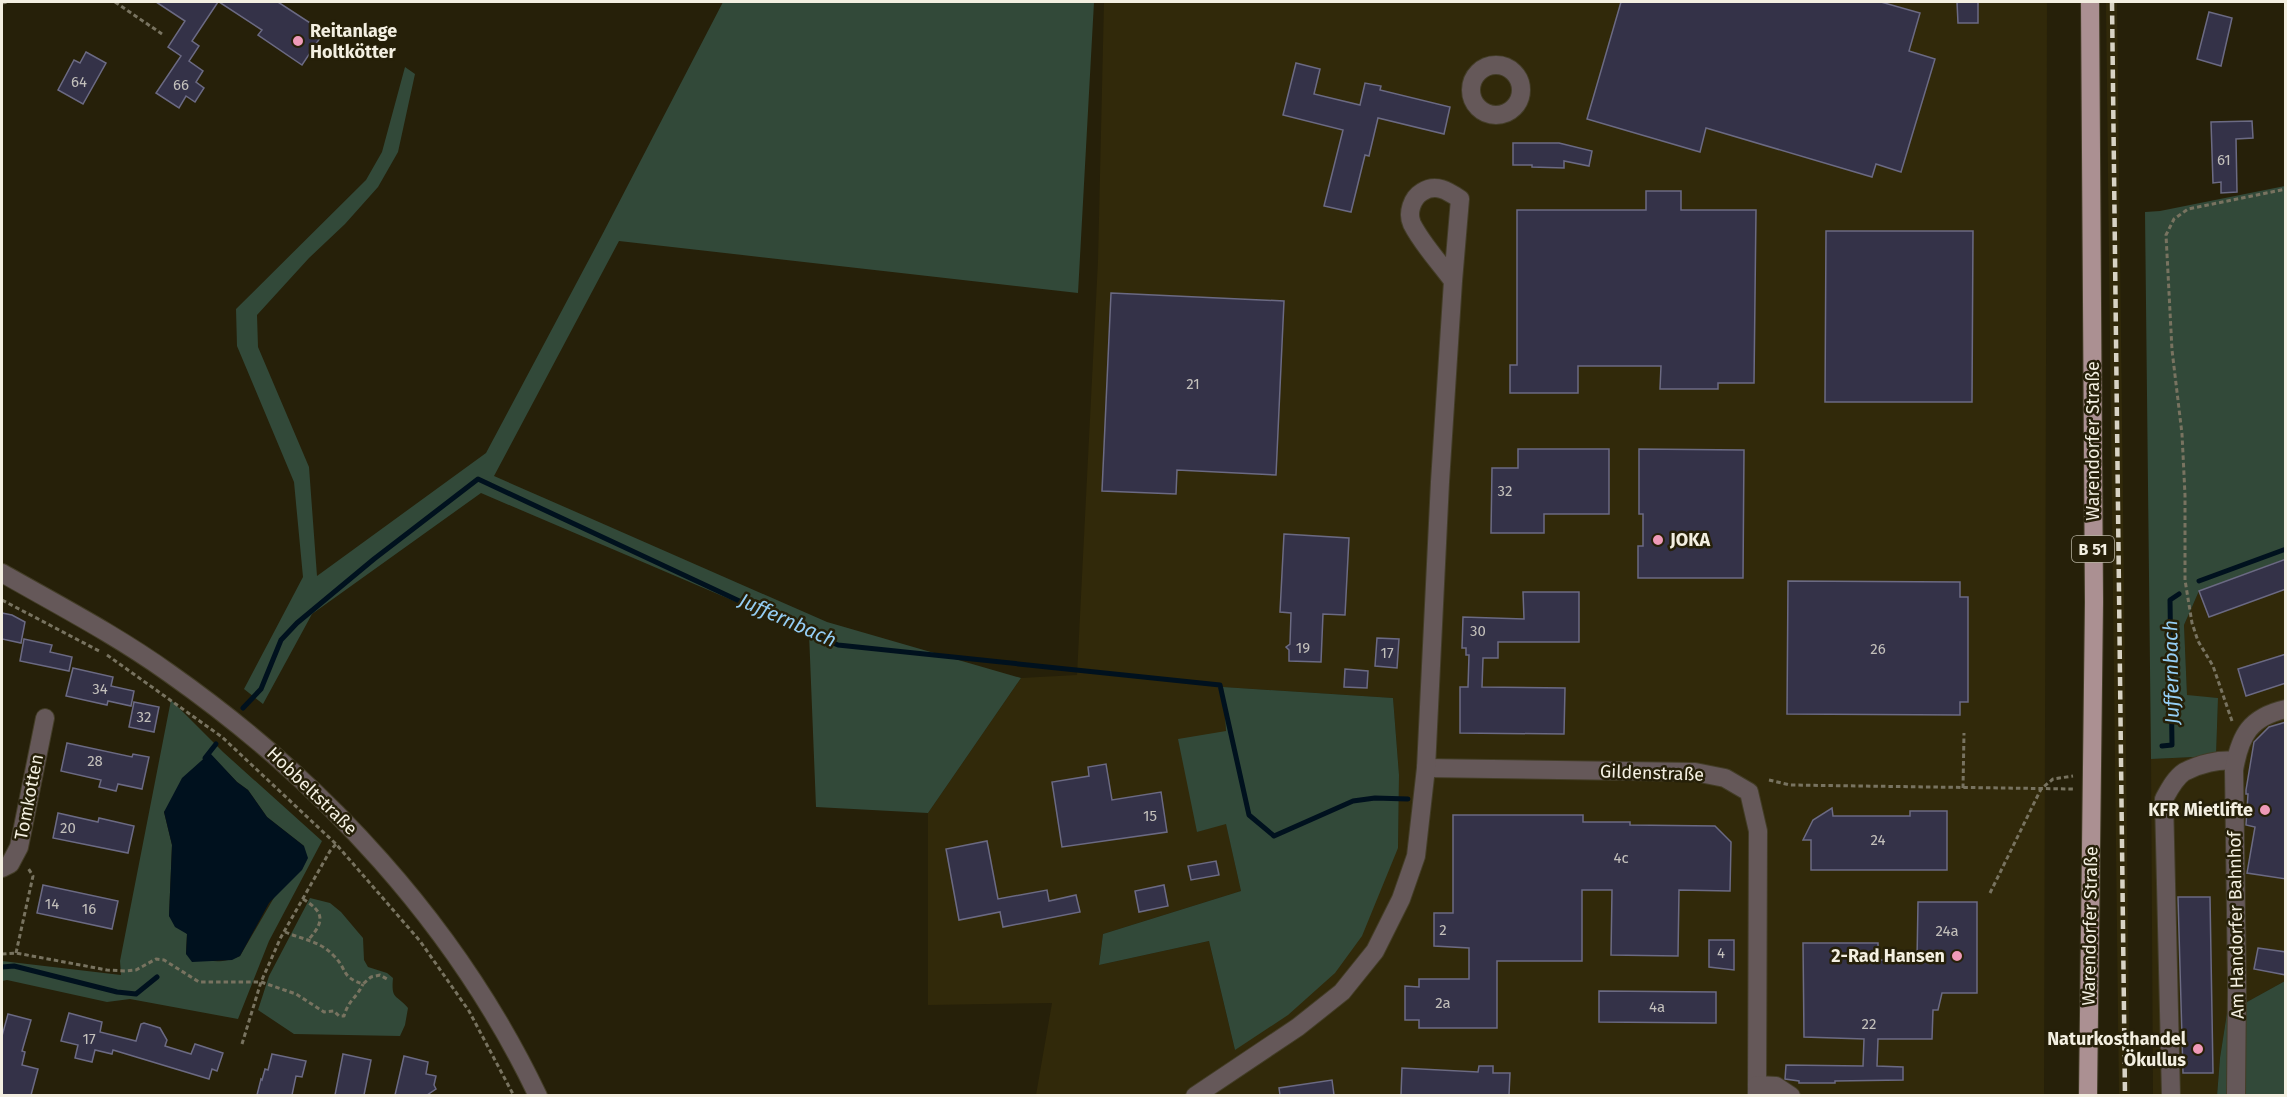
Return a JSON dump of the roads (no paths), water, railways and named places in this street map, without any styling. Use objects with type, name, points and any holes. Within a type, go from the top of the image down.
[{"type":"main road","name":"Warendorfer Straße","points":[[2088,1095],[2094,602],[2090,2]]},
{"type":"street","points":[[1195,1095],[1306,1020],[1342,992],[1375,951],[1401,898],[1416,856],[1426,768],[1453,281],[1460,199],[1444,189],[1430,187],[1417,195],[1411,206],[1411,222],[1453,281]]},
{"type":"street","name":"Hobbeltstraße","points":[[2,573],[116,638],[169,672],[243,728],[305,781],[373,850],[437,927],[485,999],[538,1095]]},
{"type":"street","name":"Am Handorfer Bahnhof","points":[[2236,1095],[2235,761],[2240,742],[2250,726],[2268,714],[2286,710]]},
{"type":"street","name":"Tomkotten","points":[[6,866],[19,847],[45,718]]},
{"type":"street","points":[[2171,1095],[2164,799],[2183,773],[2224,760],[2235,761]]},
{"type":"street","name":"Gildenstraße","points":[[1426,768],[1695,772],[1725,778],[1749,792],[1758,831],[1756,1090]]},
{"type":"street","points":[[1756,1090],[1776,1086],[1791,1095]]},
{"type":"water","points":[[210,753],[237,782],[248,790],[267,817],[304,846],[308,858],[302,870],[269,903],[240,956],[232,960],[192,962],[186,954],[187,934],[175,927],[169,916],[172,845],[164,812],[182,778]]},
{"type":"waterway","name":"Juffernbach","points":[[243,708],[261,689],[281,640],[297,623],[374,559],[478,479],[838,645],[1220,685],[1249,815],[1274,836],[1353,801],[1375,798],[1408,799]]},
{"type":"waterway","name":"Juffernbach","points":[[2199,581],[2286,549]]},
{"type":"waterway","name":"Juffernbach","points":[[2162,746],[2172,745],[2170,600],[2179,594]]},
{"type":"waterway","name":"Juffernbach","points":[[205,758],[216,744]]},
{"type":"waterway","name":"Juffernbach","points":[[2,967],[14,966],[117,992],[136,994],[157,977]]},
{"type":"railway","points":[[2112,2],[2125,1096]]},
{"type":"place","name":"Reitanlage Holtkötter","points":[[298,41]]},
{"type":"place","name":"JOKA","points":[[1658,540]]},
{"type":"place","name":"KFR Mietlifte","points":[[2265,810]]},
{"type":"place","name":"2-Rad Hansen","points":[[1957,956]]},
{"type":"place","name":"Naturkosthandel Ökullus","points":[[2198,1049]]}]
